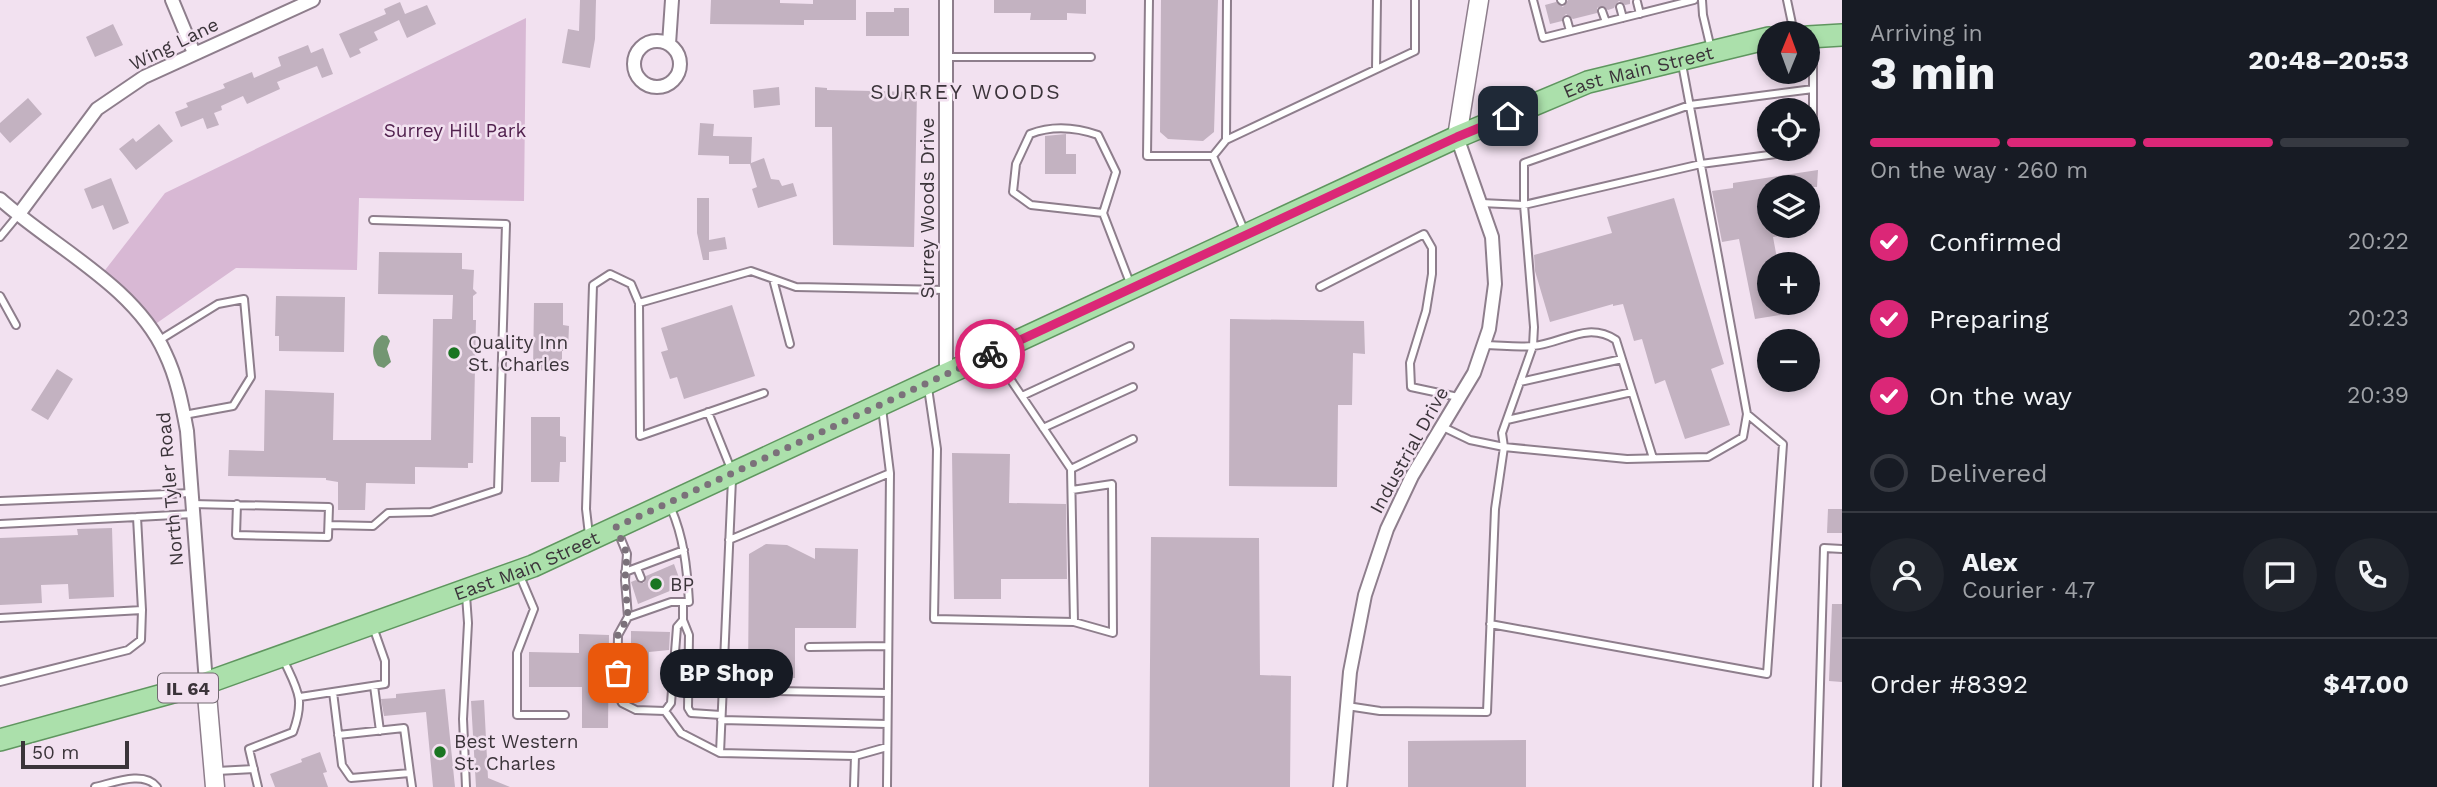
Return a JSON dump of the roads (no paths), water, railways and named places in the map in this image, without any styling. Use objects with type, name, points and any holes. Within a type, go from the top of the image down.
[{"type":"main road","points":[[1820,35],[1842,35]]},
{"type":"main road","name":"East Main Street","points":[[0,740],[205,683],[518,571],[1457,137],[1588,82],[1757,41]]},
{"type":"street","points":[[172,0],[194,53]]},
{"type":"street","name":"Wing Lane","points":[[19,214],[97,109],[144,77],[313,0]]},
{"type":"street","points":[[669,44],[672,0]]},
{"type":"street","name":"Surrey Woods Drive","points":[[937,379],[946,290],[946,0]]},
{"type":"street","points":[[1457,137],[1479,0]]},
{"type":"street","name":"Industrial Drive","points":[[1340,787],[1356,631],[1365,595],[1387,529],[1412,476],[1474,373],[1489,329],[1495,284],[1492,237],[1457,137]]},
{"type":"street","name":"North Tyler Road","points":[[0,199],[112,288],[142,316],[164,351],[180,393],[184,415],[205,683]]},
{"type":"street","points":[[205,683],[215,779]]},
{"type":"lane","points":[[1149,0],[1147,156],[1213,156]]},
{"type":"lane","points":[[1226,140],[1227,0]]},
{"type":"lane","points":[[1376,69],[1377,0]]},
{"type":"lane","points":[[1213,156],[1226,140],[1415,51],[1415,0]]},
{"type":"lane","points":[[1533,0],[1543,38],[1640,14],[1676,2],[1694,0]]},
{"type":"lane","points":[[1656,0],[1658,8]]},
{"type":"lane","points":[[1702,0],[1711,51]]},
{"type":"lane","points":[[1787,0],[1798,21]]},
{"type":"lane","points":[[1637,2],[1640,14]]},
{"type":"lane","points":[[1620,7],[1623,18]]},
{"type":"lane","points":[[1602,11],[1606,22]]},
{"type":"lane","points":[[1586,15],[1588,26]]},
{"type":"lane","points":[[1567,20],[1570,31]]},
{"type":"lane","points":[[946,57],[1091,57]]},
{"type":"lane","points":[[1443,427],[1470,440],[1504,447],[1627,459],[1708,457],[1743,437],[1747,414],[1681,59]]},
{"type":"lane","points":[[1481,203],[1524,205],[1701,164],[1807,150],[1813,141],[1812,84]]},
{"type":"lane","points":[[1347,706],[1380,711],[1487,712],[1495,509],[1504,447],[1502,433],[1533,346],[1524,163],[1690,105],[1813,89]]},
{"type":"lane","points":[[1103,213],[1031,205],[1013,192],[1016,163],[1030,134],[1047,128],[1081,129],[1098,135],[1115,172],[1103,213],[1132,288]]},
{"type":"lane","points":[[1213,156],[1246,235]]},
{"type":"lane","points":[[0,237],[19,214]]},
{"type":"lane","points":[[329,525],[373,526],[388,513],[431,512],[499,490],[506,224],[373,220]]},
{"type":"lane","points":[[1320,287],[1423,234],[1432,248],[1432,274],[1426,311],[1410,363],[1411,387],[1460,397]]},
{"type":"lane","points":[[639,303],[751,271],[796,287],[946,290]]},
{"type":"lane","points":[[589,540],[586,509],[593,285],[610,274],[631,284],[639,303],[640,436],[764,393]]},
{"type":"lane","points":[[773,279],[790,344]]},
{"type":"lane","points":[[0,296],[2,304],[16,324]]},
{"type":"lane","points":[[158,341],[218,304],[244,299],[251,377],[233,406],[184,415]]},
{"type":"lane","points":[[1484,345],[1533,346],[1595,331],[1616,340],[1653,458]]},
{"type":"lane","points":[[1022,396],[1130,346]]},
{"type":"lane","points":[[993,353],[1071,469],[1074,622]]},
{"type":"lane","points":[[1520,382],[1622,359]]},
{"type":"lane","points":[[937,379],[934,619],[1074,622],[1113,633],[1112,484],[1072,490]]},
{"type":"lane","points":[[1043,428],[1133,387]]},
{"type":"lane","points":[[1507,420],[1632,392]]},
{"type":"lane","points":[[882,404],[890,473],[887,787]]},
{"type":"lane","points":[[708,412],[732,473],[720,754]]},
{"type":"lane","points":[[1490,624],[1767,674],[1783,444],[1747,414]]},
{"type":"lane","points":[[1071,469],[1133,439]]},
{"type":"lane","points":[[729,540],[890,473]]},
{"type":"lane","points":[[0,501],[237,504],[329,507],[328,537],[236,535],[237,504]]},
{"type":"lane","points":[[628,617],[671,602],[689,601],[681,531],[669,503]]},
{"type":"lane","points":[[0,524],[137,517],[192,504]]},
{"type":"lane","points":[[0,682],[128,650],[141,640],[137,517]]},
{"type":"lane","points":[[616,527],[627,554],[625,572],[628,617],[618,635],[618,693],[622,702],[636,710],[665,711]]},
{"type":"lane","points":[[1817,787],[1824,548],[1842,549]]},
{"type":"lane","points":[[625,572],[684,550]]},
{"type":"lane","points":[[655,561],[658,571]]},
{"type":"lane","points":[[637,568],[641,578]]},
{"type":"lane","points":[[518,571],[534,609],[517,653],[517,715],[565,715]]},
{"type":"lane","points":[[465,590],[468,622],[463,719],[466,787]]},
{"type":"lane","points":[[667,593],[671,602]]},
{"type":"lane","points":[[650,600],[653,608]]},
{"type":"lane","points":[[682,602],[683,620],[689,635],[688,708],[691,713],[721,717],[887,724]]},
{"type":"lane","points":[[0,618],[142,610]]},
{"type":"lane","points":[[665,711],[671,703],[677,627],[683,620]]},
{"type":"lane","points":[[300,697],[385,684],[385,661],[372,624]]},
{"type":"lane","points":[[809,647],[888,646]]},
{"type":"lane","points":[[258,787],[249,749],[293,732],[299,714],[300,697],[282,656]]},
{"type":"lane","points":[[374,686],[380,731]]},
{"type":"lane","points":[[722,690],[888,693]]},
{"type":"lane","points":[[333,692],[342,765],[351,778],[410,773]]},
{"type":"lane","points":[[665,711],[681,733],[720,754],[855,756],[887,747]]},
{"type":"lane","points":[[338,735],[404,728],[412,787]]},
{"type":"lane","points":[[854,787],[855,756]]},
{"type":"lane","points":[[215,779],[254,769]]},
{"type":"lane","points":[[96,787],[141,779],[150,780],[157,787]]},
{"type":"place","name":"Quality Inn St. Charles","points":[[454,353]]},
{"type":"place","name":"BP","points":[[656,584]]},
{"type":"place","name":"BP Shop","points":[[618,673]]},
{"type":"place","name":"Best Western St. Charles","points":[[440,752]]},
{"type":"district","name":"SURREY WOODS","points":[[966,91]]},
{"type":"park label","name":"Surrey Hill Park","points":[[455,130]]}]
